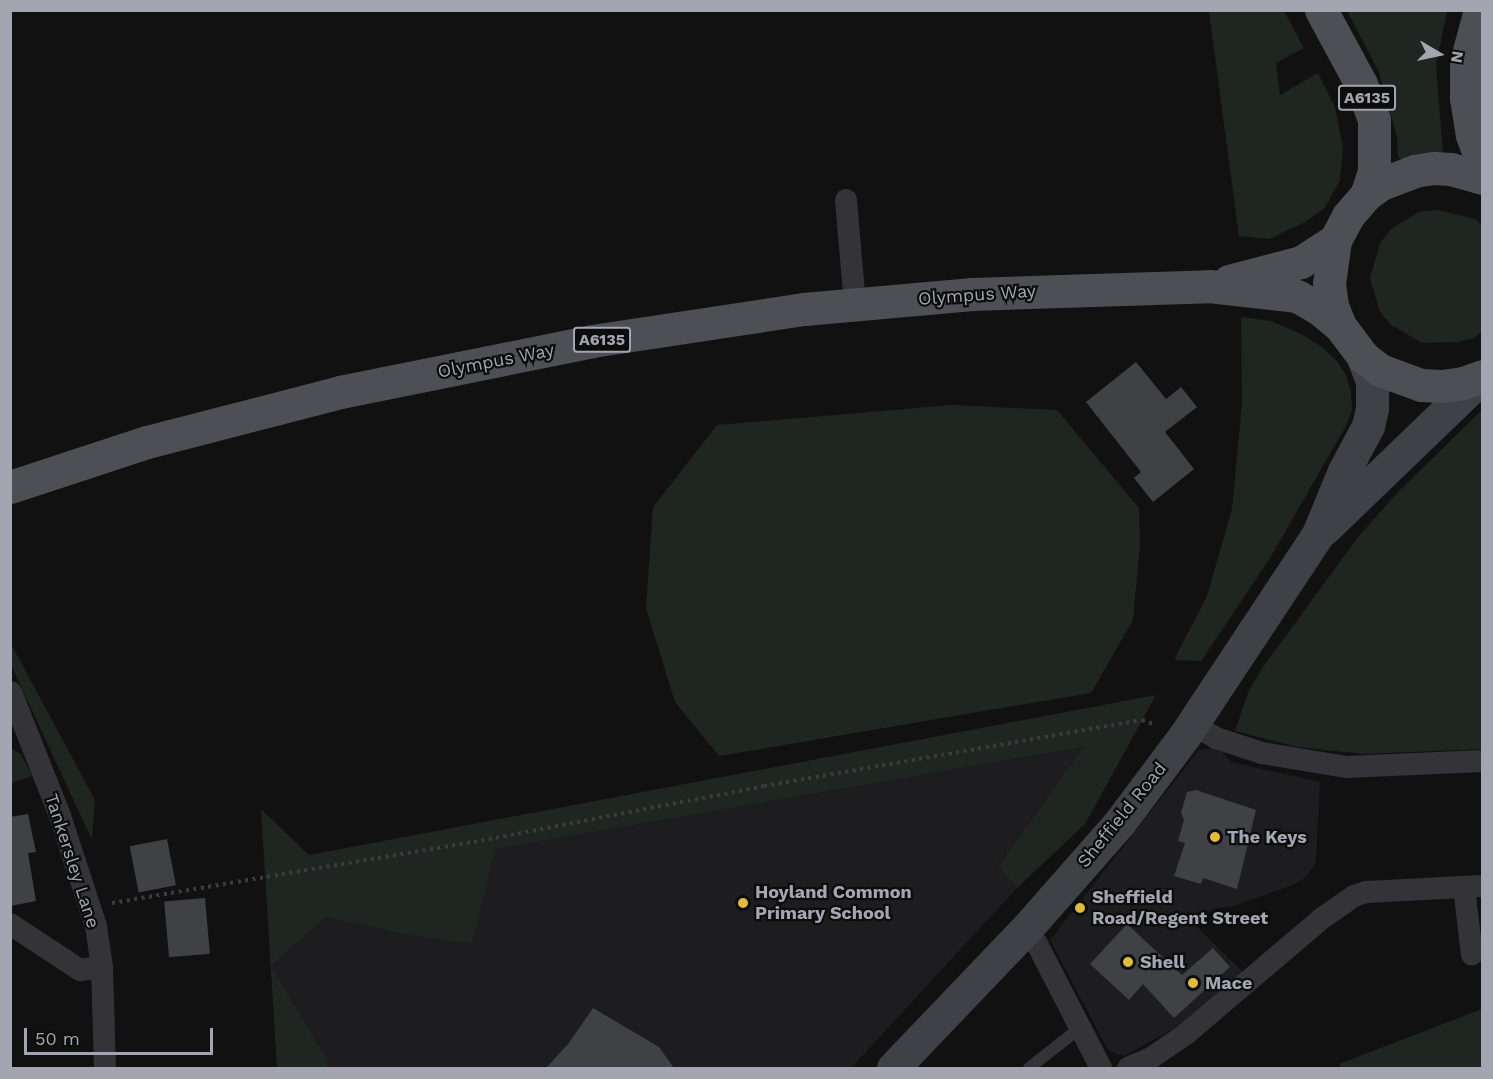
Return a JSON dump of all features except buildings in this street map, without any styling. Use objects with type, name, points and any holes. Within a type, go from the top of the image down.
[{"type":"main road","name":"A6135","points":[[1321,10],[1362,84],[1374,120],[1374,171],[1366,195]]},
{"type":"main road","points":[[1480,10],[1466,62],[1466,98],[1472,135],[1482,163]]},
{"type":"main road","points":[[1482,178],[1451,169],[1414,171],[1389,180],[1366,195],[1348,216],[1335,240],[1329,284],[1332,306],[1340,326],[1363,357],[1390,375],[1420,385],[1442,386],[1482,377]]},
{"type":"main road","name":"Olympus Way","points":[[1209,286],[1302,262],[1335,240]]},
{"type":"main road","name":"Olympus Way","points":[[10,487],[147,442],[340,392],[592,341],[804,309],[972,294],[1209,286],[1297,296],[1318,308],[1340,326]]},
{"type":"main road","name":"Sheffield Road","points":[[893,1068],[1026,929],[1120,822],[1189,729],[1318,534],[1344,471],[1368,426],[1372,408],[1372,381],[1363,357]]},
{"type":"main road","name":"Sheffield Road","points":[[1318,534],[1482,377]]},
{"type":"street","points":[[846,200],[855,305]]},
{"type":"street","name":"Tankersley Lane","points":[[11,692],[18,732],[60,816],[91,907],[102,967],[105,1068]]},
{"type":"street","points":[[1189,729],[1262,753],[1347,767],[1482,761]]},
{"type":"street","points":[[1128,1068],[1151,1058],[1186,1034],[1321,919],[1354,896],[1366,892],[1473,887],[1472,955]]},
{"type":"street","points":[[10,924],[80,970],[102,967]]},
{"type":"street","points":[[1026,929],[1037,944],[1101,1068]]},
{"type":"lane","points":[[1029,1068],[1080,1028]]},
{"type":"path","points":[[91,907],[474,842],[764,786],[1142,720],[1189,729]]},
{"type":"shaded area","points":[[1209,11],[1284,11],[1304,48],[1276,63],[1280,95],[1318,73],[1335,107],[1343,148],[1340,180],[1324,209],[1303,223],[1269,239],[1239,236]]},
{"type":"shaded area","points":[[1347,11],[1447,11],[1436,65],[1443,154],[1402,160],[1398,157],[1397,137],[1379,72]]},
{"type":"shaded area","points":[[1438,210],[1475,219],[1482,225],[1482,331],[1474,338],[1458,342],[1422,343],[1391,325],[1380,312],[1370,278],[1380,243],[1392,228],[1419,212]]},
{"type":"shaded area","points":[[1241,317],[1271,321],[1303,335],[1322,347],[1337,361],[1346,375],[1351,392],[1352,410],[1346,426],[1270,558],[1201,661],[1174,660],[1207,596],[1232,509],[1242,403]]},
{"type":"shaded area","points":[[952,405],[1057,410],[1139,508],[1140,545],[1133,620],[1091,693],[719,756],[675,702],[646,608],[653,507],[717,425]]},
{"type":"shaded area","points":[[1482,410],[1482,749],[1363,754],[1297,747],[1235,731],[1249,690],[1263,667],[1358,537],[1398,492]]},
{"type":"shaded area","points":[[10,642],[95,800],[92,840],[11,665]]},
{"type":"shaded area","points":[[1156,695],[1085,824],[1017,888],[998,866],[1084,747],[495,849],[472,944],[407,935],[326,917],[271,966],[327,1059],[328,1068],[277,1068],[261,809],[309,855]]},
{"type":"shaded area","name":"Hoyland Common Primary School","points":[[1085,747],[998,865],[1017,888],[851,1068],[328,1068],[327,1059],[271,966],[326,917],[407,935],[472,944],[494,849]]},
{"type":"shaded area","points":[[10,748],[21,754],[32,776],[11,783]]},
{"type":"shaded area","points":[[1213,748],[1222,752],[1231,762],[1320,782],[1316,862],[1306,877],[1293,885],[1233,906],[1212,909],[1197,927],[1245,974],[1197,1016],[1124,1056],[1116,1054],[1108,1050],[1050,940],[1199,750]]},
{"type":"shaded area","points":[[1482,1009],[1482,1068],[1341,1068],[1339,1064]]},
{"type":"place","name":"The Keys","points":[[1215,837]]},
{"type":"place","name":"Hoyland Common Primary School","points":[[743,903]]},
{"type":"place","name":"Sheffield Road/Regent Street","points":[[1080,908]]},
{"type":"place","name":"Shell","points":[[1128,962]]},
{"type":"place","name":"Mace","points":[[1193,983]]}]
